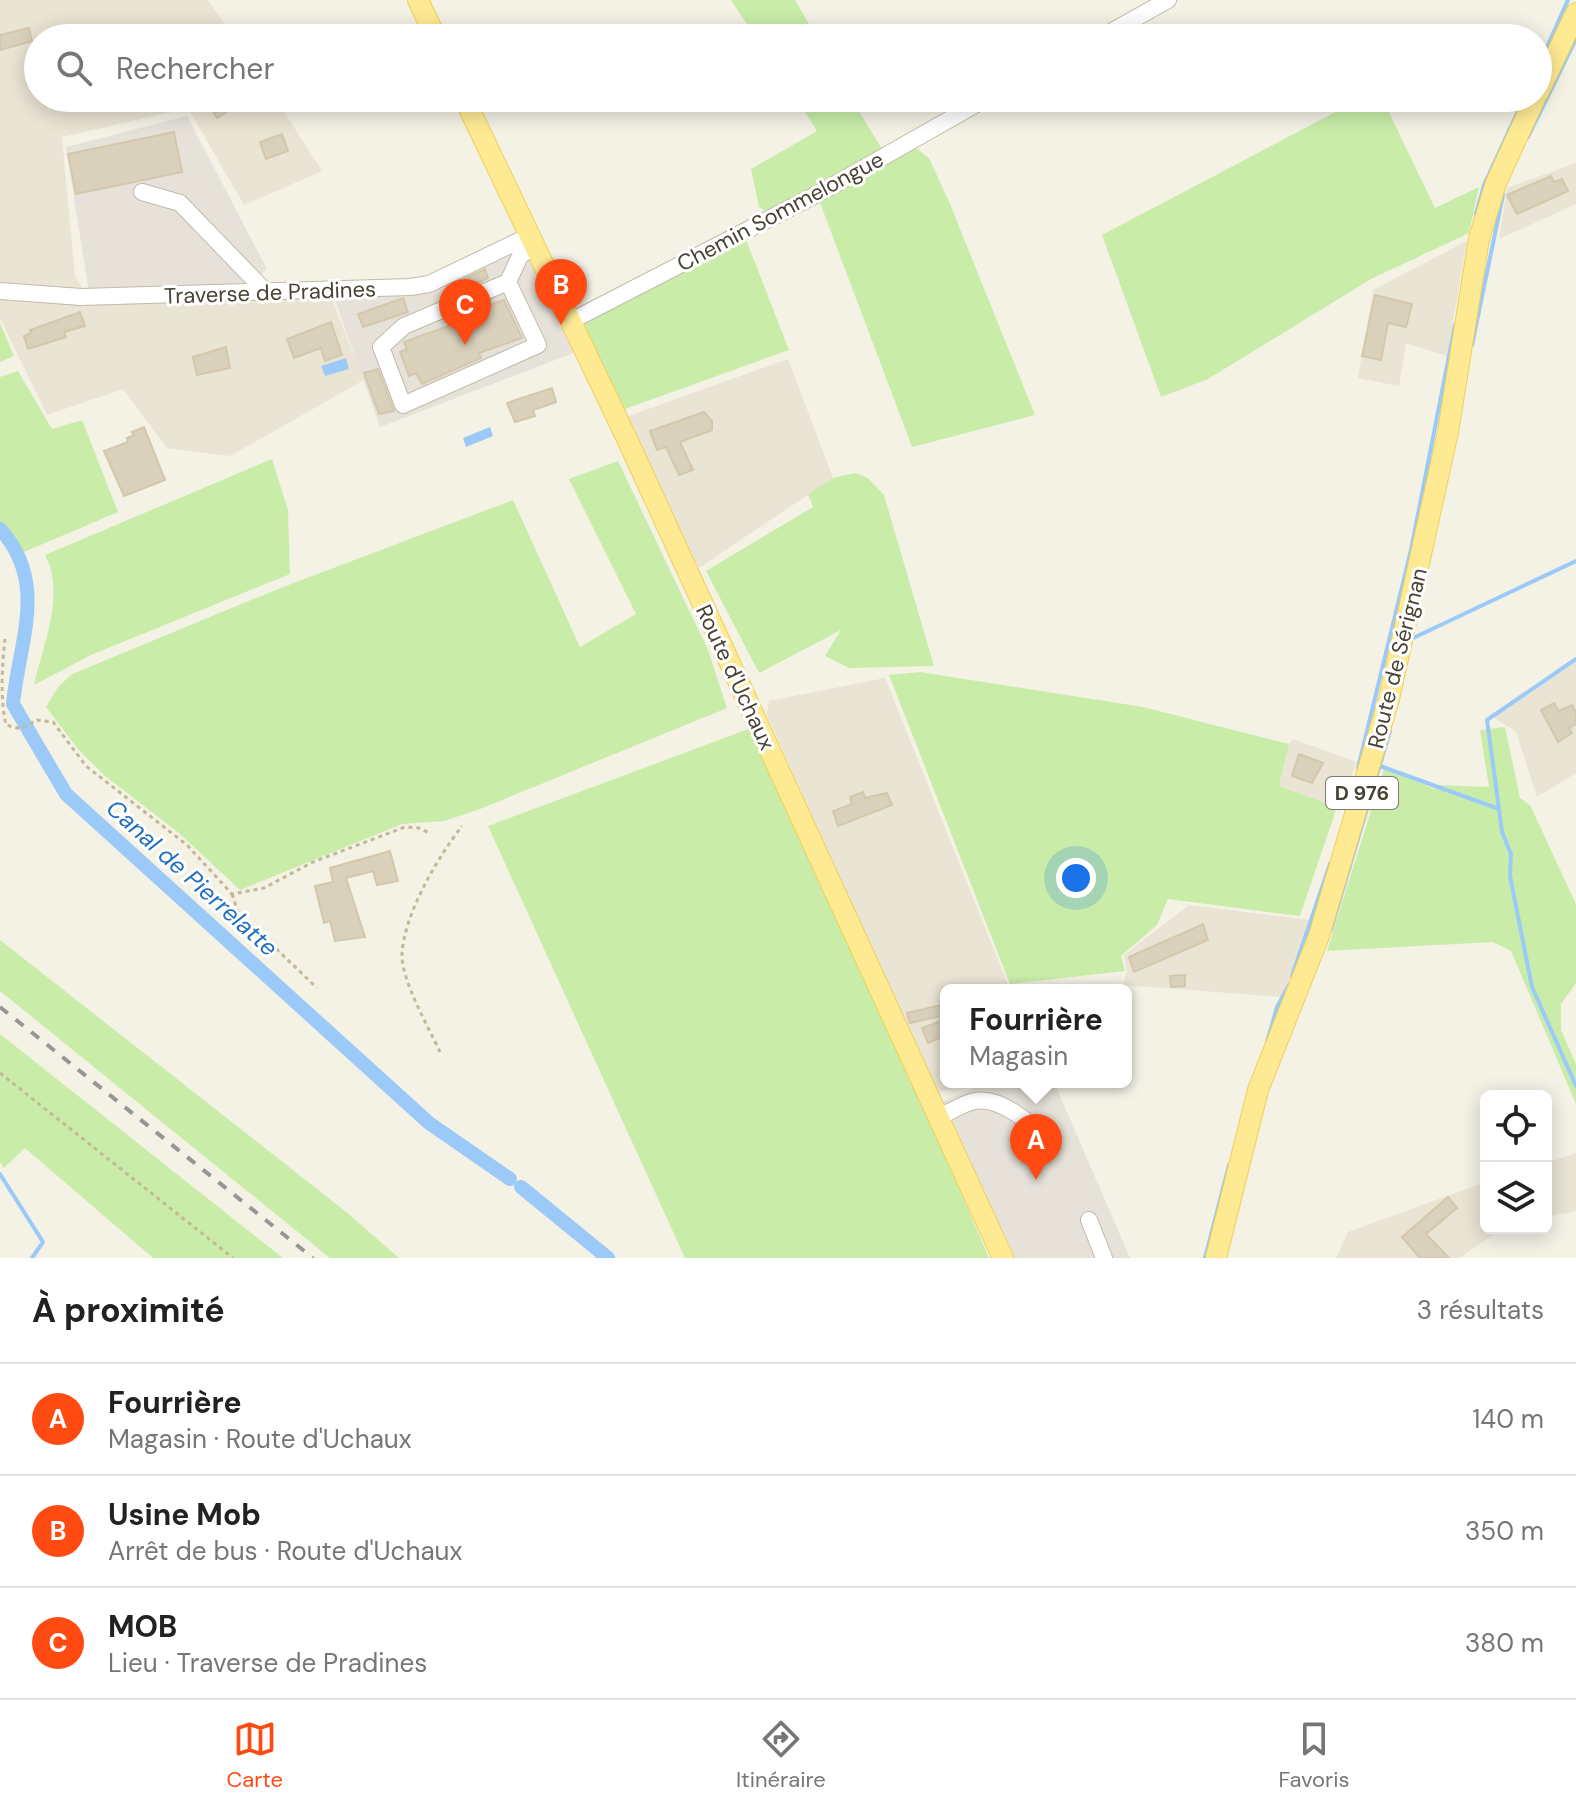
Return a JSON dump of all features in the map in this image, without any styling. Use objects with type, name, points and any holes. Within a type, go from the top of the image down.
[{"type":"main road","points":[[418,0],[429,24]]},
{"type":"main road","name":"Route de Sérignan","points":[[1552,63],[1576,13]]},
{"type":"main road","name":"Route d'Uchaux","points":[[471,112],[571,321],[1003,1258]]},
{"type":"main road","name":"Route de Sérignan","points":[[1216,1258],[1258,1090],[1327,911],[1389,699],[1448,432],[1479,239],[1496,183],[1529,112]]},
{"type":"street","points":[[1125,24],[1168,0]]},
{"type":"street","name":"Chemin Sommelongue","points":[[571,321],[825,190],[962,112]]},
{"type":"street","points":[[142,192],[180,203],[266,292]]},
{"type":"street","points":[[508,282],[538,345],[403,405],[381,347],[404,326],[508,282],[520,256],[532,241]]},
{"type":"street","name":"Traverse de Pradines","points":[[0,291],[81,297],[429,284],[532,241]]},
{"type":"street","points":[[939,1117],[977,1100],[1030,1121],[1043,1138]]},
{"type":"street","points":[[1089,1220],[1104,1258]]},
{"type":"path","points":[[5,639],[2,664],[6,725],[21,729],[37,720],[53,722],[86,766],[187,845],[232,894],[238,912],[317,988]]},
{"type":"path","points":[[440,1052],[408,977],[402,954],[416,904],[435,860],[462,826]]},
{"type":"path","points":[[232,894],[264,888],[313,862],[405,827],[419,828],[431,834]]},
{"type":"path","points":[[0,1073],[233,1258]]},
{"type":"shaded area","points":[[0,0],[208,0],[224,24],[24,24],[24,112],[171,112],[62,137],[75,277],[94,305],[331,297],[364,380],[230,456],[167,448],[123,389],[47,415],[0,318]]},
{"type":"shaded area","points":[[190,112],[284,112],[322,171],[244,205]]},
{"type":"shaded area","points":[[187,116],[267,269],[242,289],[89,293],[66,147]]},
{"type":"shaded area","points":[[1576,163],[1576,204],[1499,239],[1507,188]]},
{"type":"shaded area","points":[[1467,241],[1447,356],[1406,343],[1399,386],[1358,378],[1373,290]]},
{"type":"shaded area","points":[[527,246],[576,352],[380,427],[335,300],[421,291]]},
{"type":"shaded area","points":[[788,359],[833,478],[699,568],[626,417]]},
{"type":"shaded area","points":[[1576,662],[1576,773],[1537,797],[1516,732],[1490,715]]},
{"type":"shaded area","points":[[885,678],[1008,984],[940,984],[940,1088],[952,1088],[937,1093],[767,715],[769,701]]},
{"type":"shaded area","points":[[1293,739],[1357,762],[1337,807],[1279,786],[1289,744]]},
{"type":"shaded area","points":[[1189,905],[1311,920],[1283,997],[1123,984],[1127,971],[1124,955]]},
{"type":"shaded area","points":[[974,1088],[1057,1088],[1130,1258],[1011,1258],[942,1102]]},
{"type":"shaded area","points":[[1576,1153],[1576,1211],[1552,1216],[1552,1161]]},
{"type":"shaded area","points":[[1480,1184],[1480,1234],[1494,1234],[1459,1258],[1336,1258],[1348,1232]]},
{"type":"green space","points":[[731,0],[795,0],[809,24],[747,24]]},
{"type":"green space","points":[[805,112],[860,112],[882,149],[768,213],[759,207],[751,169],[817,131]]},
{"type":"green space","points":[[1335,112],[1389,112],[1435,208],[1479,187],[1469,233],[1371,279],[1208,379],[1161,397],[1102,235]]},
{"type":"green space","points":[[916,148],[929,158],[950,204],[1035,415],[912,447],[819,200]]},
{"type":"green space","points":[[745,237],[789,350],[625,409],[581,324]]},
{"type":"green space","points":[[0,323],[14,356],[0,362]]},
{"type":"green space","points":[[18,371],[52,429],[82,420],[118,512],[24,552],[0,522],[0,377]]},
{"type":"green space","points":[[272,459],[288,510],[290,574],[91,655],[34,685],[53,602],[51,570],[45,555]]},
{"type":"green space","points":[[618,461],[708,650],[727,708],[480,809],[444,821],[402,824],[240,890],[179,833],[105,776],[78,749],[46,707],[58,687],[72,674],[278,589],[513,500],[580,647],[636,614],[569,479]]},
{"type":"green space","points":[[855,473],[868,478],[884,495],[934,666],[849,668],[825,656],[841,630],[759,673],[706,571],[813,507],[808,494],[833,478]]},
{"type":"green space","points":[[920,672],[1143,707],[1289,744],[1279,786],[1337,807],[1300,916],[1168,899],[1157,925],[1121,956],[1125,971],[1010,984],[889,675]]},
{"type":"green space","points":[[754,727],[885,1015],[989,1258],[685,1258],[488,826]]},
{"type":"green space","points":[[1505,727],[1520,798],[1530,805],[1576,904],[1576,983],[1561,1004],[1561,1030],[1576,1064],[1576,1104],[1511,951],[1493,942],[1327,951],[1384,769],[1435,789],[1439,785],[1489,787],[1480,730]]},
{"type":"green space","points":[[0,940],[345,1211],[399,1258],[330,1258],[0,991]]},
{"type":"green space","points":[[0,1034],[283,1258],[153,1258],[25,1148],[4,1168],[0,1162]]},
{"type":"water","points":[[346,358],[349,369],[325,376],[321,366]]},
{"type":"water","points":[[490,427],[493,436],[466,447],[463,438]]},
{"type":"building","points":[[24,29],[24,43],[0,50],[0,35]]},
{"type":"building","points":[[213,112],[227,112],[217,118]]},
{"type":"building","points":[[174,132],[182,172],[76,194],[68,154]]},
{"type":"building","points":[[282,134],[288,151],[266,159],[260,142]]},
{"type":"building","points":[[1551,176],[1554,182],[1562,179],[1568,191],[1517,214],[1507,195]]},
{"type":"building","points":[[485,269],[488,278],[468,287],[464,279]]},
{"type":"building","points":[[1375,295],[1412,304],[1406,327],[1388,323],[1381,360],[1362,356]]},
{"type":"building","points":[[403,298],[408,312],[363,327],[358,314]]},
{"type":"building","points":[[504,300],[522,338],[479,353],[481,358],[422,384],[416,373],[409,376],[400,352],[407,349],[404,342],[451,325],[449,319],[453,317]]},
{"type":"building","points":[[80,312],[85,326],[64,332],[66,337],[28,349],[24,336],[31,333],[30,330]]},
{"type":"building","points":[[331,322],[342,355],[325,361],[321,348],[294,358],[287,339]]},
{"type":"building","points":[[226,347],[230,368],[197,375],[193,357]]},
{"type":"building","points":[[378,369],[394,411],[379,414],[364,373]]},
{"type":"building","points":[[552,388],[556,402],[533,410],[535,416],[515,422],[507,403]]},
{"type":"building","points":[[704,412],[712,421],[712,430],[680,442],[693,470],[679,475],[666,447],[657,450],[650,431]]},
{"type":"building","points":[[144,427],[165,480],[124,496],[104,451],[128,442],[127,438],[134,435],[132,432]]},
{"type":"building","points":[[1554,703],[1559,711],[1572,705],[1576,712],[1576,724],[1569,728],[1572,733],[1558,742],[1541,710]]},
{"type":"building","points":[[1299,754],[1323,763],[1312,783],[1292,776]]},
{"type":"building","points":[[863,792],[865,798],[887,793],[892,805],[838,826],[833,811],[852,804],[850,797]]},
{"type":"building","points":[[390,851],[398,881],[377,885],[373,871],[346,878],[365,937],[335,941],[330,921],[324,923],[315,886],[333,882],[330,868]]},
{"type":"building","points":[[1203,924],[1208,940],[1134,972],[1129,957]]},
{"type":"building","points":[[1185,975],[1185,986],[1171,987],[1170,976]]},
{"type":"building","points":[[940,1005],[940,1016],[910,1023],[907,1013]]},
{"type":"building","points":[[940,1021],[940,1038],[928,1043],[922,1028]]},
{"type":"building","points":[[1448,1197],[1457,1208],[1426,1234],[1449,1258],[1420,1258],[1402,1237]]},
{"type":"waterway","points":[[1552,36],[1568,0]]},
{"type":"waterway","points":[[1552,88],[1576,39]]},
{"type":"waterway","points":[[1476,214],[1484,185],[1518,112]]},
{"type":"waterway","points":[[1528,137],[1540,112]]},
{"type":"waterway","points":[[1472,345],[1503,195]]},
{"type":"waterway","points":[[1358,768],[1411,550],[1455,325]]},
{"type":"waterway","name":"Canal de Pierrelatte","points":[[0,529],[15,549],[24,570],[27,591],[27,613],[13,704],[66,794],[429,1123],[510,1179]]},
{"type":"waterway","points":[[1411,639],[1576,561]]},
{"type":"waterway","points":[[1499,809],[1487,720],[1576,659]]},
{"type":"waterway","points":[[1331,930],[1390,731]]},
{"type":"waterway","points":[[1380,766],[1499,809],[1502,832],[1511,854],[1510,876],[1532,987],[1576,1086]]},
{"type":"waterway","points":[[1292,976],[1330,864]]},
{"type":"waterway","points":[[1267,1042],[1277,1007],[1289,985]]},
{"type":"waterway","points":[[1205,1258],[1229,1165]]},
{"type":"waterway","points":[[0,1174],[43,1242],[32,1258]]},
{"type":"waterway","name":"Canal de Pierrelatte","points":[[521,1187],[608,1258]]},
{"type":"railway","points":[[0,1007],[313,1258]]},
{"type":"place","name":"Usine Mob","points":[[561,325]]},
{"type":"place","name":"MOB","points":[[465,345]]},
{"type":"place","name":"Fourrière","points":[[1036,1180]]}]
